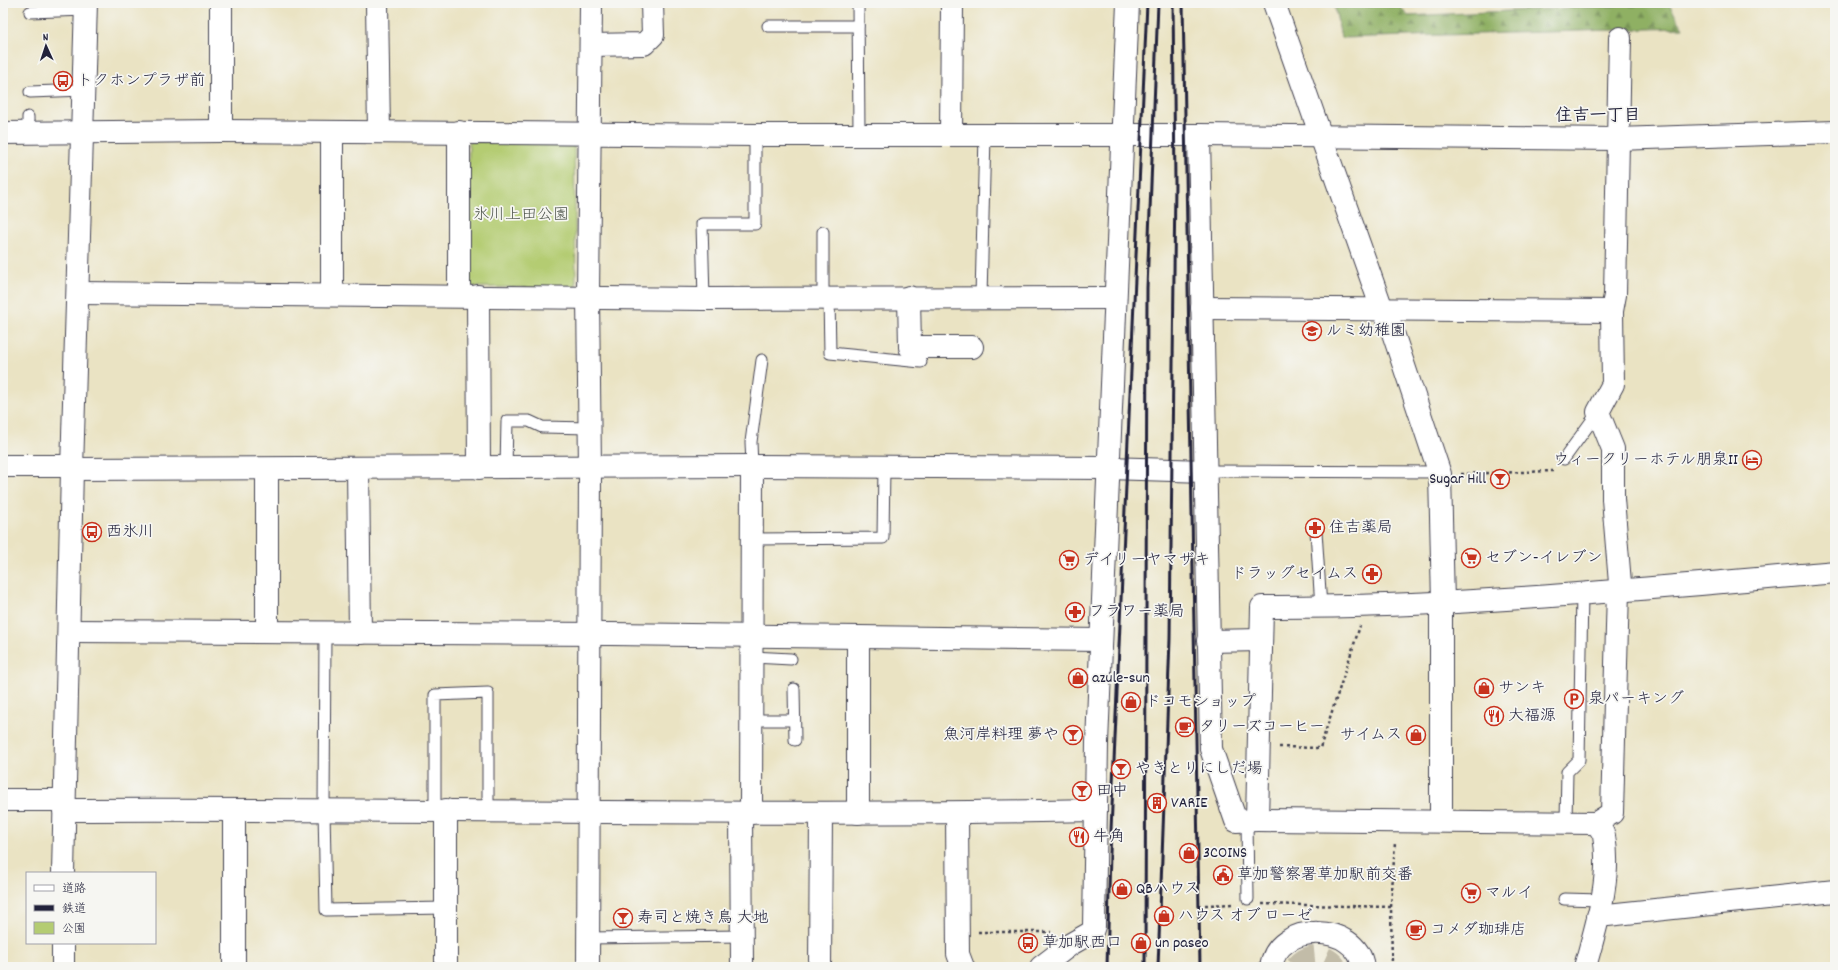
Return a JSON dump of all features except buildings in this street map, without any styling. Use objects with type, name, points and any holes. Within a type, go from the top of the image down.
[{"type":"street","points":[[221,3],[221,131]]},
{"type":"street","points":[[377,3],[379,132]]},
{"type":"street","points":[[588,967],[590,428],[588,297],[591,134],[591,3]]},
{"type":"street","points":[[591,45],[644,44],[654,35],[652,3]]},
{"type":"street","points":[[951,135],[952,3]]},
{"type":"street","points":[[1042,967],[1071,944],[1092,932],[1101,640],[1128,3]]},
{"type":"street","points":[[1274,3],[1382,309],[1400,354],[1440,473],[1442,604],[1441,820]]},
{"type":"street","points":[[63,872],[72,468],[86,7]]},
{"type":"street","points":[[1199,134],[1211,749],[1236,820],[1566,821],[1596,823],[1612,813],[1618,590],[1620,583],[1613,499],[1613,449],[1598,412],[1613,384],[1612,311],[1615,295],[1620,38]]},
{"type":"street","points":[[3,133],[28,125],[83,132],[459,132],[755,135],[1199,134],[1617,139],[1835,132]]},
{"type":"street","points":[[459,132],[479,468]]},
{"type":"street","points":[[332,133],[332,294]]},
{"type":"street","points":[[78,293],[469,295],[704,299],[909,297],[1115,298]]},
{"type":"street","points":[[909,297],[910,347],[972,348]]},
{"type":"street","points":[[1202,308],[1612,311]]},
{"type":"street","points":[[3,466],[72,468],[267,469],[752,466],[1108,468],[1206,471]]},
{"type":"street","points":[[742,967],[746,813],[752,720],[752,466]]},
{"type":"street","points":[[358,468],[360,632]]},
{"type":"street","points":[[267,469],[267,632]]},
{"type":"street","points":[[1252,820],[1259,747],[1262,607],[1442,604],[1582,594],[1835,572]]},
{"type":"street","points":[[69,631],[589,633],[1101,640]]},
{"type":"street","points":[[858,637],[858,813]]},
{"type":"street","points":[[1208,641],[1261,640]]},
{"type":"street","points":[[3,800],[64,805],[234,810],[957,813],[1096,810]]},
{"type":"street","points":[[234,810],[234,967]]},
{"type":"street","points":[[440,810],[446,908],[446,967]]},
{"type":"street","points":[[820,967],[821,813]]},
{"type":"street","points":[[957,813],[958,954],[963,967]]},
{"type":"street","points":[[1585,967],[1606,874],[1604,834],[1596,823]]},
{"type":"street","points":[[1599,908],[1835,891]]},
{"type":"street","points":[[1271,967],[1274,955],[1279,946],[1286,940],[1297,935],[1314,933],[1328,934],[1346,941],[1357,950],[1363,967]]},
{"type":"street","points":[[63,944],[63,967]]},
{"type":"lane","points":[[858,3],[859,134]]},
{"type":"lane","points":[[858,3],[859,134]]},
{"type":"lane","points":[[30,12],[86,7]]},
{"type":"lane","points":[[768,26],[858,26]]},
{"type":"lane","points":[[30,92],[84,90]]},
{"type":"lane","points":[[704,299],[702,224],[755,224],[755,135]]},
{"type":"lane","points":[[981,297],[985,135]]},
{"type":"lane","points":[[823,232],[830,353],[922,362]]},
{"type":"lane","points":[[752,466],[751,442],[762,360]]},
{"type":"lane","points":[[1564,459],[1598,412]]},
{"type":"lane","points":[[506,468],[507,421],[529,421],[542,427],[590,428]]},
{"type":"lane","points":[[753,539],[883,538],[884,467]]},
{"type":"lane","points":[[1206,471],[1440,473]]},
{"type":"lane","points":[[1316,531],[1321,607]]},
{"type":"lane","points":[[1566,821],[1567,772],[1579,760],[1582,594]]},
{"type":"lane","points":[[325,632],[324,810],[326,910],[446,908]]},
{"type":"lane","points":[[752,657],[792,659]]},
{"type":"lane","points":[[794,689],[795,740]]},
{"type":"lane","points":[[440,810],[435,695],[488,693],[488,810]]},
{"type":"lane","points":[[752,720],[794,720]]},
{"type":"lane","points":[[1248,899],[1252,820]]},
{"type":"lane","points":[[1564,899],[1599,908]]},
{"type":"lane","points":[[588,938],[742,936]]},
{"type":"path","points":[[1440,473],[1554,471],[1564,459]]},
{"type":"path","points":[[1259,747],[1320,748],[1362,619],[1362,606]]},
{"type":"path","points":[[1391,907],[1397,820]]},
{"type":"path","points":[[1205,905],[1237,904]]},
{"type":"path","points":[[958,932],[1055,932]]},
{"type":"green space","points":[[1334,3],[1397,3],[1408,16],[1668,3],[1683,28],[1341,38]]},
{"type":"green space","name":"氷川上田公園","points":[[574,141],[576,288],[471,287],[467,283],[469,142]]},
{"type":"tunnel","points":[[1296,967],[1306,959],[1316,956],[1327,959],[1336,967]]},
{"type":"railway","points":[[1107,967],[1110,853],[1147,3]]},
{"type":"railway","points":[[1145,967],[1147,288],[1158,3]]},
{"type":"railway","points":[[1158,967],[1170,639],[1175,182],[1173,3]]},
{"type":"railway","points":[[1183,3],[1200,967]]},
{"type":"place","name":"トクホンプラザ前","points":[[63,81]]},
{"type":"place","name":"ルミ幼稚園","points":[[1312,331]]},
{"type":"place","name":"ウィークリーホテル朋泉II","points":[[1752,460]]},
{"type":"place","name":"Sugar Hill","points":[[1500,479]]},
{"type":"place","name":"住吉薬局","points":[[1315,528]]},
{"type":"place","name":"西氷川","points":[[92,532]]},
{"type":"place","name":"セブン-イレブン","points":[[1471,558]]},
{"type":"place","name":"デイリーヤマザキ","points":[[1069,560]]},
{"type":"place","name":"ドラッグセイムス","points":[[1372,574]]},
{"type":"place","name":"フラワー薬局","points":[[1075,612]]},
{"type":"place","name":"azule-sun","points":[[1078,678]]},
{"type":"place","name":"サンキ","points":[[1484,688]]},
{"type":"place","name":"泉パーキング","points":[[1574,699]]},
{"type":"place","name":"ドコモショップ","points":[[1131,702]]},
{"type":"place","name":"大福源","points":[[1494,716]]},
{"type":"place","name":"タリーズコーヒー","points":[[1185,727]]},
{"type":"place","name":"魚河岸料理 夢や","points":[[1073,735]]},
{"type":"place","name":"サイムス","points":[[1416,735]]},
{"type":"place","name":"やきとりにしだ場","points":[[1121,769]]},
{"type":"place","name":"田中","points":[[1082,791]]},
{"type":"place","name":"VARIE","points":[[1157,803]]},
{"type":"place","name":"牛角","points":[[1079,837]]},
{"type":"place","name":"3COINS","points":[[1189,853]]},
{"type":"place","name":"草加警察署草加駅前交番","points":[[1223,875]]},
{"type":"place","name":"QBハウス","points":[[1122,889]]},
{"type":"place","name":"マルイ","points":[[1471,893]]},
{"type":"place","name":"ハウス オブ ローゼ","points":[[1164,916]]},
{"type":"place","name":"寿司と焼き鳥 大地","points":[[623,918]]},
{"type":"place","name":"コメダ珈琲店","points":[[1416,930]]},
{"type":"place","name":"草加駅西口","points":[[1028,943]]},
{"type":"place","name":"un paseo","points":[[1141,943]]},
{"type":"district","name":"住吉一丁目","points":[[1598,117]]}]
